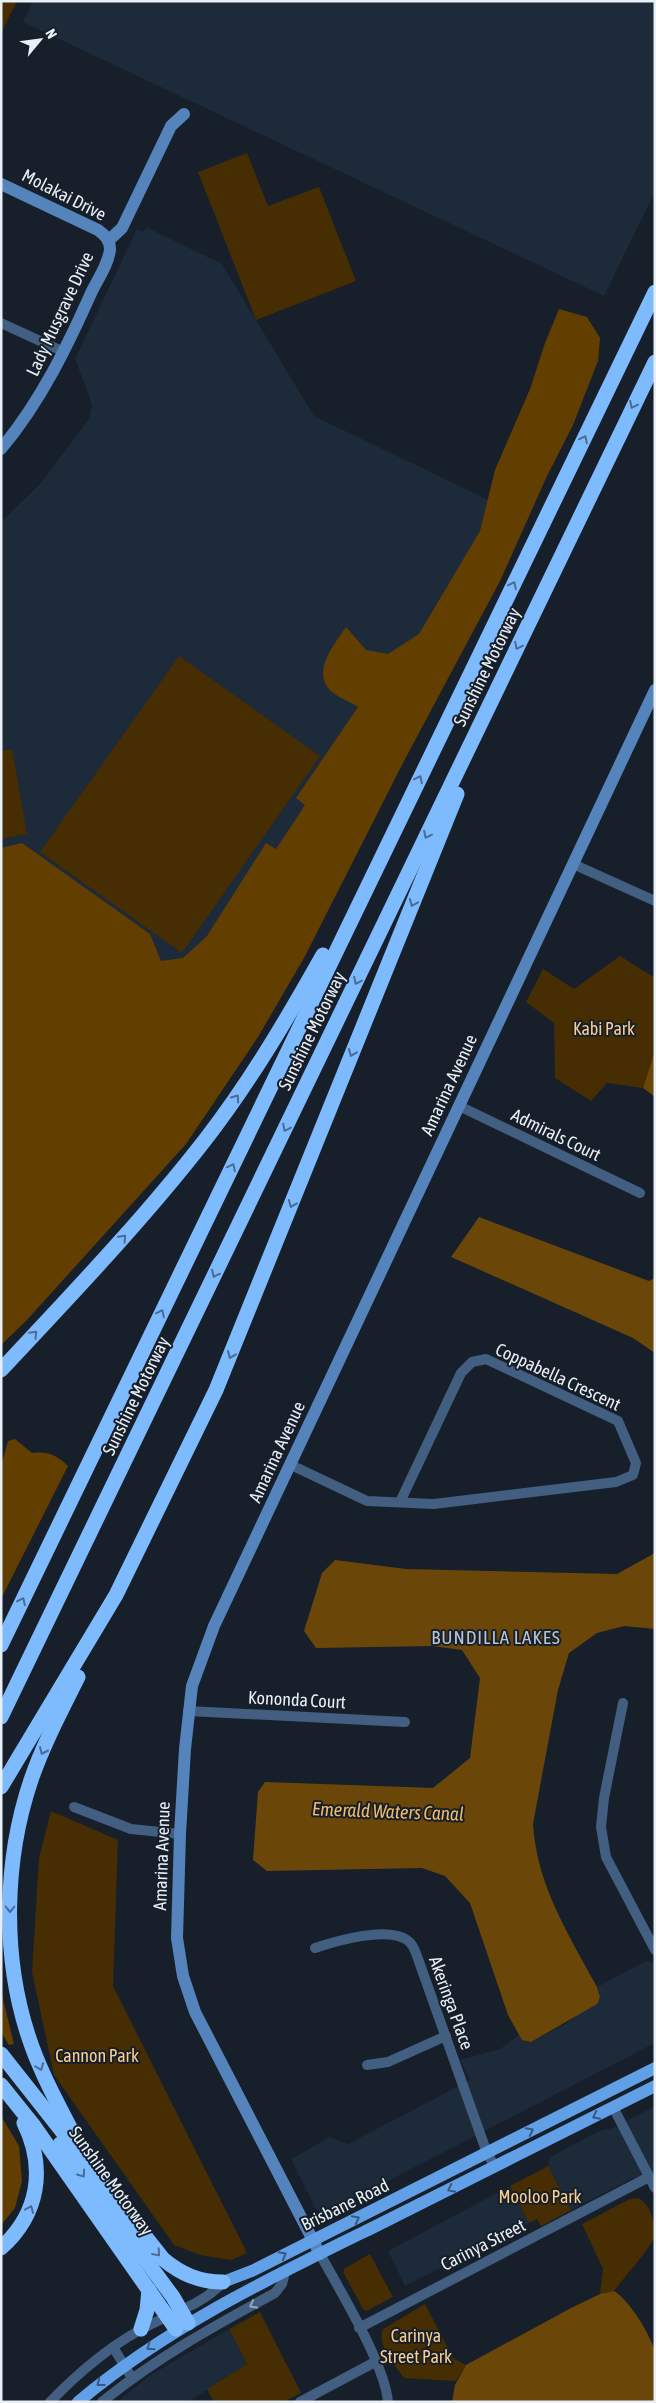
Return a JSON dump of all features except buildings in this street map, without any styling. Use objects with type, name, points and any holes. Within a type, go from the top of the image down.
[{"type":"highway","name":"Sunshine Motorway","points":[[1,1645],[655,292]]},
{"type":"highway","name":"Sunshine Motorway","points":[[1,1717],[655,362]]},
{"type":"highway","points":[[1,1787],[83,1652],[132,1565],[216,1390],[458,792],[456,775]]},
{"type":"highway","points":[[1,1370],[136,1224],[196,1152],[262,1059],[329,945],[344,933]]},
{"type":"highway","points":[[83,1652],[80,1671],[31,1781],[15,1847],[10,1903],[15,1977],[27,2034],[43,2077],[85,2158]]},
{"type":"highway","points":[[1,2054],[163,2259],[178,2271],[196,2279],[223,2282]]},
{"type":"highway","name":"Sunshine Motorway","points":[[1,2064],[178,2320]]},
{"type":"highway","name":"Sunshine Motorway","points":[[1,2085],[39,2133],[149,2290],[178,2320]]},
{"type":"highway","points":[[1,2248],[24,2221],[36,2192],[38,2179],[36,2155],[20,2111]]},
{"type":"highway","points":[[141,2330],[149,2290]]},
{"type":"main road","name":"Brisbane Road","points":[[223,2282],[241,2276],[655,2068]]},
{"type":"main road","name":"Brisbane Road","points":[[78,2402],[178,2320],[285,2272],[655,2086]]},
{"type":"street","name":"Lady Musgrave Drive","points":[[1,449],[33,408],[64,352],[107,259],[110,250],[108,240],[116,236],[122,228],[170,128],[184,114]]},
{"type":"street","name":"Molakai Drive","points":[[1,184],[98,230],[108,240]]},
{"type":"street","points":[[1,323],[64,352]]},
{"type":"street","name":"Amarina Avenue","points":[[320,2254],[209,2041],[189,1996],[183,1976],[177,1938],[180,1834],[188,1710],[198,1666],[214,1626],[655,690]]},
{"type":"street","points":[[572,864],[655,901]]},
{"type":"street","name":"Admirals Court","points":[[459,1106],[640,1193]]},
{"type":"street","name":"Coppabella Crescent","points":[[291,1464],[367,1500],[400,1502],[434,1504],[616,1482],[633,1475],[636,1463],[618,1421],[486,1359],[472,1362],[460,1373],[400,1502]]},
{"type":"street","points":[[623,1703],[604,1798],[602,1827],[606,1856],[655,1950]]},
{"type":"street","name":"Kononda Court","points":[[188,1710],[405,1722]]},
{"type":"street","points":[[74,1807],[119,1826],[180,1834]]},
{"type":"street","name":"Akeringa Place","points":[[315,1948],[334,1941],[368,1936],[397,1936],[409,1940],[417,1956],[487,2153],[495,2167]]},
{"type":"street","points":[[367,2065],[388,2062],[446,2036]]},
{"type":"street","points":[[613,2107],[655,2188]]},
{"type":"street","name":"Carinya Street","points":[[359,2328],[649,2177]]},
{"type":"street","points":[[320,2254],[359,2328],[387,2388],[388,2402]]},
{"type":"street","points":[[102,2402],[132,2378],[205,2330],[274,2293],[282,2284],[285,2272]]},
{"type":"street","name":"Brisbane Road","points":[[50,2402],[86,2367],[112,2347],[141,2330],[178,2320],[213,2293],[223,2282]]},
{"type":"street","points":[[112,2347],[132,2378]]},
{"type":"street","points":[[300,2402],[375,2362]]},
{"type":"street","name":"Brisbane Road","points":[[63,2389],[78,2402]]},
{"type":"shaded area","points":[[33,1],[655,1],[655,192],[604,296],[23,22]]},
{"type":"shaded area","points":[[146,227],[222,264],[314,416],[503,507],[170,1024],[1,942],[1,522],[40,484],[89,419],[92,406],[75,359],[137,229],[143,232]]},
{"type":"shaded area","points":[[559,309],[587,317],[600,338],[598,361],[573,425],[547,476],[500,581],[404,761],[304,958],[258,1037],[186,1144],[26,1321],[1,1345],[1,848],[22,843],[150,934],[161,961],[183,958],[207,936],[266,843],[276,849],[305,805],[296,798],[358,707],[331,691],[324,681],[324,664],[337,640],[346,627],[366,650],[388,654],[419,634],[480,531],[495,470],[530,389],[545,343]]},
{"type":"shaded area","points":[[15,1439],[32,1453],[52,1455],[68,1466],[1,1599],[1,1466],[8,1441]]},
{"type":"shaded area","points":[[646,1961],[655,1963],[655,2043],[328,2212],[317,2211],[291,2159],[330,2137],[348,2144],[470,2080],[460,2060],[500,2049],[519,2035],[522,2040],[531,2042],[565,2024],[600,1997],[597,1987]]},
{"type":"shaded area","points":[[1,1991],[14,2044],[9,2045],[1,2032]]},
{"type":"shaded area","points":[[655,2106],[655,2175],[633,2178],[571,2210],[548,2166],[550,2157],[599,2131],[613,2128]]},
{"type":"shaded area","points":[[1,2116],[19,2146],[22,2181],[15,2208],[1,2225]]},
{"type":"shaded area","points":[[510,2186],[529,2223],[405,2286],[388,2251]]},
{"type":"shaded area","points":[[229,2329],[247,2364],[188,2402],[117,2402],[149,2376]]},
{"type":"green space","points":[[1,1],[17,1],[1,33]]},
{"type":"green space","points":[[247,153],[268,206],[319,187],[356,281],[256,320],[198,172]]},
{"type":"green space","points":[[179,656],[320,756],[182,953],[40,852]]},
{"type":"green space","points":[[12,749],[27,834],[1,839],[1,751]]},
{"type":"green space","name":"Kabi Park","points":[[620,956],[655,978],[655,1050],[643,1088],[607,1083],[591,1101],[555,1078],[554,1023],[526,1002],[543,969],[574,989]]},
{"type":"green space","name":"Cannon Park","points":[[51,1811],[118,1840],[113,1986],[247,2253],[231,2260],[200,2255],[174,2245],[54,2075],[32,1972],[39,1858]]},
{"type":"green space","name":"Mooloo Park","points":[[548,2166],[571,2210],[541,2226],[537,2219],[529,2223],[510,2186]]},
{"type":"green space","points":[[638,2198],[643,2201],[652,2215],[654,2238],[641,2258],[614,2291],[600,2294],[603,2269],[582,2224],[630,2199]]},
{"type":"green space","points":[[370,2254],[393,2297],[366,2311],[363,2309],[343,2272],[345,2268]]},
{"type":"green space","name":"Carinya Street Park","points":[[425,2304],[453,2358],[466,2365],[456,2381],[404,2378],[384,2348],[382,2341],[383,2329]]},
{"type":"green space","points":[[260,2312],[301,2393],[283,2402],[214,2402],[207,2389],[247,2364],[229,2329]]},
{"type":"water","points":[[655,1050],[655,1097],[643,1088]]},
{"type":"water","points":[[479,1217],[649,1281],[655,1278],[655,1353],[633,1338],[451,1257]]},
{"type":"water","name":"Emerald Waters Canal","points":[[655,1553],[655,1629],[624,1626],[597,1633],[569,1653],[558,1690],[533,1824],[536,1847],[547,1889],[565,1928],[597,1987],[600,1997],[597,2004],[531,2042],[522,2040],[508,2015],[470,1903],[445,1876],[422,1868],[267,1871],[253,1860],[258,1792],[265,1782],[433,1788],[470,1758],[480,1678],[462,1650],[432,1646],[316,1648],[304,1631],[322,1573],[335,1560],[406,1569],[617,1574]]},
{"type":"water","points":[[614,2291],[626,2302],[638,2318],[655,2351],[655,2402],[452,2402],[455,2385],[466,2365],[571,2308],[600,2294]]},
{"type":"district","name":"BUNDILLA LAKES","points":[[496,1637]]}]
